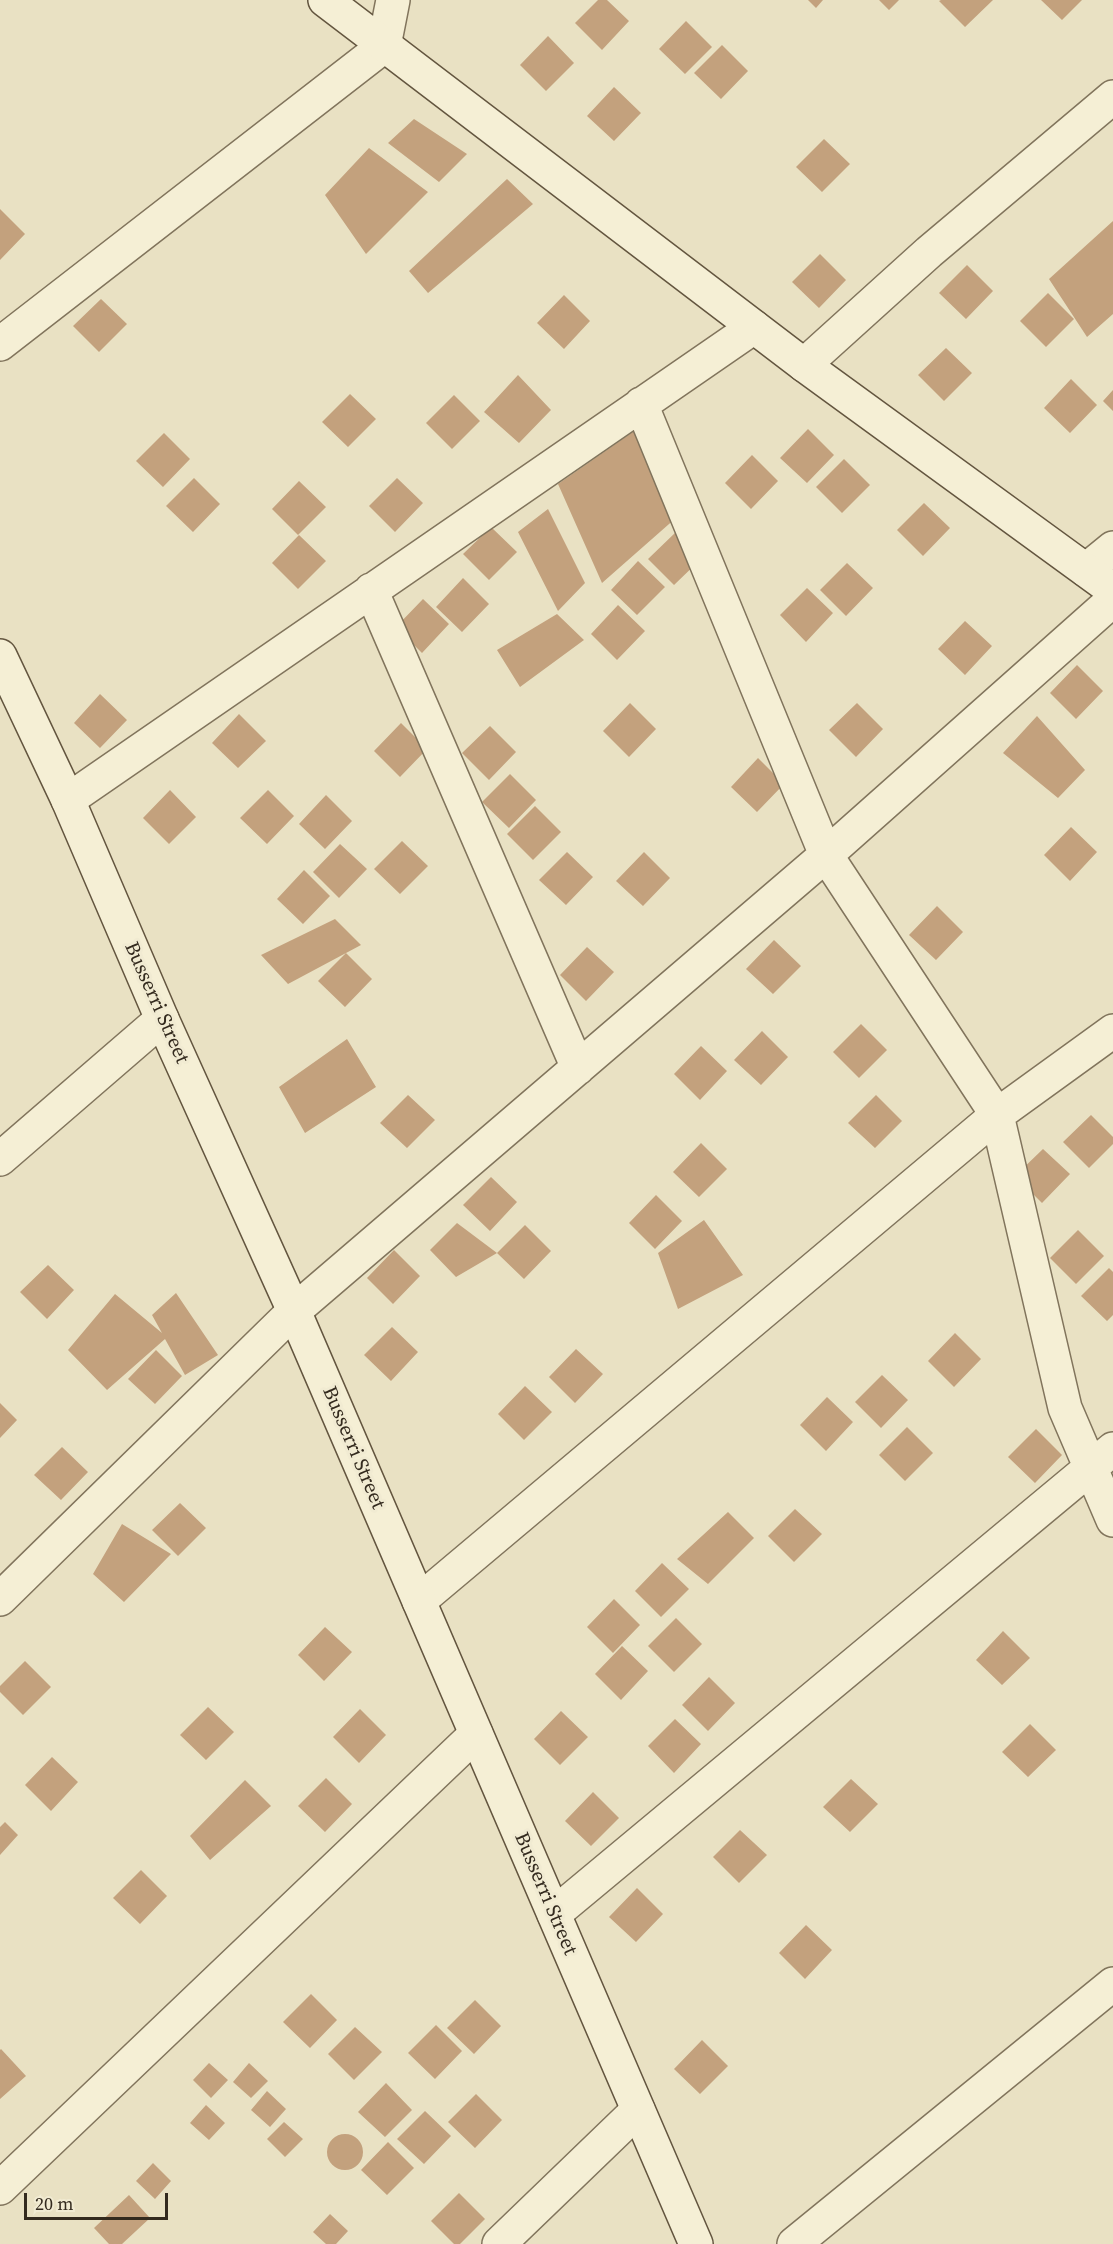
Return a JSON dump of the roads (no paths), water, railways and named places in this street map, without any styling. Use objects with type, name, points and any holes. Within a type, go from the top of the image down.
[{"type":"street","points":[[325,0],[753,327],[1113,590]]},
{"type":"street","points":[[0,344],[384,46],[393,0]]},
{"type":"street","points":[[804,365],[929,252],[1113,97]]},
{"type":"street","points":[[68,800],[753,327]]},
{"type":"street","points":[[641,404],[826,855],[997,1114],[1065,1408],[1102,1458],[1113,1520]]},
{"type":"street","points":[[1086,570],[1113,548]]},
{"type":"street","points":[[371,590],[578,1068]]},
{"type":"street","points":[[0,1599],[294,1311],[826,855],[1113,600]]},
{"type":"street","name":"Busserri Street","points":[[0,656],[68,800],[162,1019],[294,1311],[696,2244]]},
{"type":"street","points":[[0,1159],[162,1019]]},
{"type":"street","points":[[419,1601],[997,1114],[1113,1031]]},
{"type":"street","points":[[554,1914],[1102,1458]]},
{"type":"street","points":[[0,2188],[476,1734]]},
{"type":"street","points":[[794,2244],[1113,1984]]},
{"type":"street","points":[[499,2244],[638,2110]]}]
